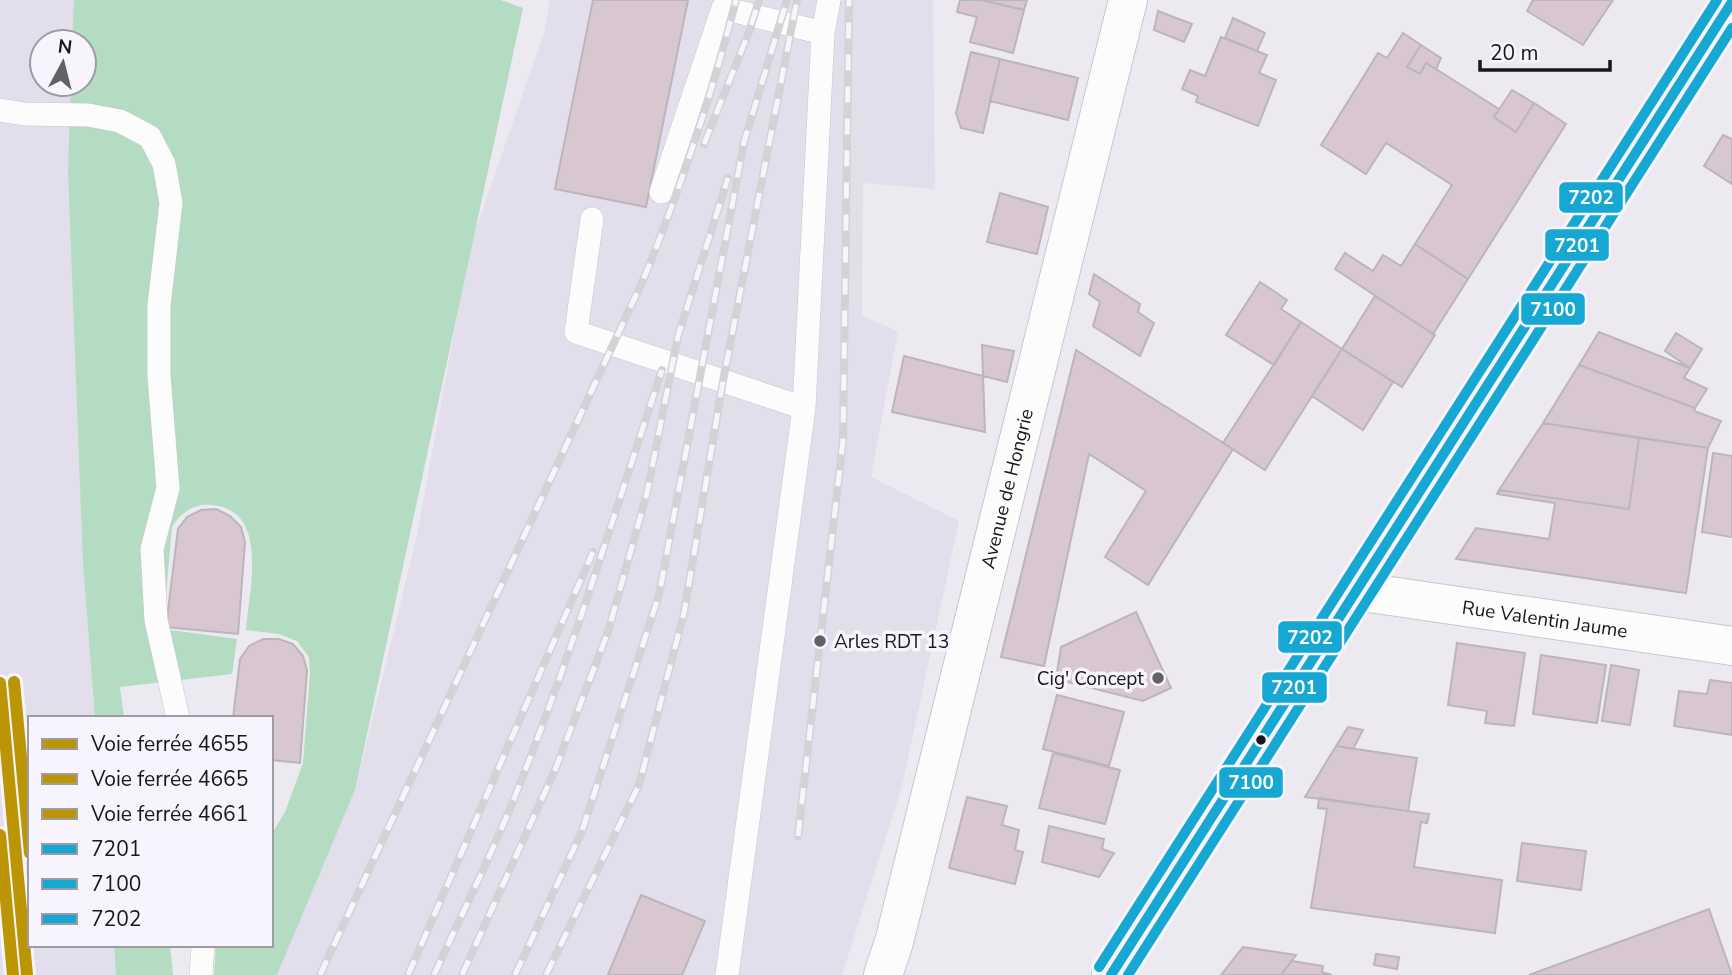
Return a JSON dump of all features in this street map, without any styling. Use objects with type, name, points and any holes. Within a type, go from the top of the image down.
[{"type":"street","name":"Avenue de Hongrie","points":[[883,975],[894,942],[1128,0]]},
{"type":"street","points":[[1111,975],[1732,2]]},
{"type":"street","name":"Rue Valentin Jaume","points":[[1356,591],[1732,646]]},
{"type":"lane","points":[[727,975],[804,408],[823,33],[829,0]]},
{"type":"lane","points":[[661,192],[723,8],[823,33]]},
{"type":"lane","points":[[0,110],[24,114],[88,115],[120,121],[150,137],[164,164],[171,203],[159,305],[159,376],[168,488],[152,549],[156,620],[178,716]]},
{"type":"lane","points":[[592,219],[576,332],[804,408]]},
{"type":"lane","points":[[201,975],[203,947]]},
{"type":"shaded area","points":[[0,0],[85,0],[85,28],[28,28],[28,98],[85,98],[83,564],[95,716],[28,716],[28,947],[113,947],[116,975],[0,975]]},
{"type":"shaded area","points":[[550,0],[933,0],[935,189],[863,183],[862,316],[898,331],[871,477],[959,521],[902,786],[842,975],[277,975],[355,790],[416,540],[470,246],[544,33]]},
{"type":"green space","points":[[74,0],[501,0],[523,8],[355,790],[277,975],[214,975],[216,947],[273,947],[273,832],[285,812],[303,763],[309,657],[297,641],[279,634],[246,630],[252,554],[249,536],[242,521],[230,510],[212,505],[193,507],[179,517],[172,527],[163,629],[237,639],[232,674],[120,687],[124,716],[95,716],[83,564],[68,170],[71,98],[98,98],[98,28],[73,28]]},
{"type":"green space","points":[[114,947],[170,947],[173,975],[116,975]]},
{"type":"building","points":[[593,0],[688,0],[646,207],[555,189]]},
{"type":"building","points":[[960,0],[981,0],[1024,10],[1013,53],[970,42],[977,17],[957,12]]},
{"type":"building","points":[[981,0],[1027,0],[1024,10]]},
{"type":"building","points":[[1533,0],[1613,0],[1583,45],[1527,11]]},
{"type":"building","points":[[1158,11],[1192,24],[1184,42],[1154,30]]},
{"type":"building","points":[[1233,18],[1265,33],[1257,51],[1225,38]]},
{"type":"building","points":[[1403,33],[1421,45],[1407,67],[1420,74],[1426,63],[1499,109],[1494,117],[1516,132],[1534,103],[1566,124],[1468,279],[1415,244],[1452,185],[1386,143],[1366,174],[1321,145],[1378,53],[1387,58]]},
{"type":"building","points":[[1221,37],[1267,55],[1259,73],[1276,80],[1258,126],[1196,102],[1198,96],[1182,89],[1190,70],[1205,76]]},
{"type":"building","points":[[1421,45],[1441,58],[1436,69],[1426,63],[1420,74],[1407,67]]},
{"type":"building","points":[[971,52],[1000,59],[983,133],[961,128],[956,113]]},
{"type":"building","points":[[1000,59],[1078,78],[1068,120],[990,101]]},
{"type":"building","points":[[1512,90],[1534,103],[1516,132],[1494,117]]},
{"type":"building","points":[[1723,135],[1732,139],[1732,184],[1704,166]]},
{"type":"building","points":[[1000,193],[1048,207],[1037,254],[987,242]]},
{"type":"building","points":[[1415,244],[1468,279],[1433,334],[1335,269],[1345,253],[1373,271],[1383,255],[1401,266]]},
{"type":"building","points":[[1094,274],[1140,304],[1138,312],[1154,323],[1140,356],[1093,326],[1100,302],[1089,294]]},
{"type":"building","points":[[1260,282],[1287,300],[1281,309],[1301,322],[1274,365],[1226,335]]},
{"type":"building","points":[[1375,296],[1435,335],[1402,387],[1342,349]]},
{"type":"building","points":[[1301,322],[1342,349],[1265,470],[1223,443]]},
{"type":"building","points":[[1599,332],[1690,368],[1684,378],[1707,389],[1695,408],[1579,365]]},
{"type":"building","points":[[1676,333],[1702,349],[1690,368],[1665,351]]},
{"type":"building","points":[[982,345],[1014,351],[1007,382],[983,376]]},
{"type":"building","points":[[1342,349],[1393,382],[1363,430],[1312,396]]},
{"type":"building","points":[[1076,350],[1233,449],[1148,585],[1105,557],[1146,491],[1089,454],[1044,666],[1001,657]]},
{"type":"building","points":[[904,356],[983,376],[985,432],[892,412]]},
{"type":"building","points":[[1579,365],[1695,408],[1694,411],[1721,421],[1708,448],[1543,423]]},
{"type":"building","points":[[1543,423],[1639,438],[1629,509],[1499,490]]},
{"type":"building","points":[[1639,438],[1708,448],[1686,593],[1456,559],[1476,528],[1549,539],[1555,503],[1497,494],[1499,490],[1629,509]]},
{"type":"building","points":[[1713,453],[1732,456],[1732,537],[1702,532]]},
{"type":"building","points":[[216,509],[230,516],[241,527],[245,542],[238,634],[166,627],[178,529],[187,517],[201,510]]},
{"type":"building","points":[[1136,612],[1171,688],[1143,701],[1056,679],[1061,647]]},
{"type":"building","points":[[263,639],[279,639],[293,644],[303,656],[307,670],[300,763],[273,760],[273,716],[233,716],[240,659],[249,646]]},
{"type":"building","points":[[1457,643],[1525,653],[1514,726],[1485,723],[1487,711],[1448,705]]},
{"type":"building","points":[[1541,655],[1606,665],[1597,723],[1533,714]]},
{"type":"building","points":[[1611,665],[1639,670],[1630,725],[1602,721]]},
{"type":"building","points":[[1710,680],[1732,683],[1732,735],[1674,726],[1679,691],[1707,694]]},
{"type":"building","points":[[1057,695],[1124,712],[1109,766],[1043,749]]},
{"type":"building","points":[[1348,727],[1363,730],[1353,749],[1336,746]]},
{"type":"building","points":[[1336,746],[1417,758],[1408,811],[1305,797]]},
{"type":"building","points":[[1053,753],[1120,770],[1105,824],[1039,808]]},
{"type":"building","points":[[967,797],[1007,806],[1002,825],[1019,830],[1015,850],[1023,852],[1015,884],[949,868]]},
{"type":"building","points":[[1319,798],[1429,814],[1427,823],[1421,822],[1414,867],[1502,880],[1495,933],[1311,908],[1327,809],[1318,808]]},
{"type":"building","points":[[1049,826],[1104,839],[1102,849],[1114,853],[1099,877],[1042,862]]},
{"type":"building","points":[[1522,843],[1586,851],[1581,890],[1517,881]]},
{"type":"building","points":[[641,895],[705,921],[682,975],[608,975]]},
{"type":"building","points":[[1709,909],[1732,975],[1529,975]]},
{"type":"building","points":[[1243,947],[1296,955],[1281,975],[1221,975]]},
{"type":"building","points":[[1376,954],[1399,957],[1397,969],[1374,965]]},
{"type":"building","points":[[1292,961],[1323,966],[1322,972],[1332,975],[1281,975]]},
{"type":"railway","points":[[320,975],[644,278],[695,140],[736,0]]},
{"type":"railway","points":[[704,144],[759,0]]},
{"type":"railway","points":[[515,975],[582,831],[659,595],[744,142],[787,0]]},
{"type":"railway","points":[[546,975],[639,785],[684,613],[723,381],[797,0]]},
{"type":"railway","points":[[798,836],[843,440],[849,0]]},
{"type":"railway","points":[[462,975],[555,770],[608,632],[647,493],[678,336],[728,178]]},
{"type":"railway","points":[[434,975],[500,832],[531,757],[662,370]]},
{"type":"railway","points":[[408,975],[593,552]]},
{"type":"rail line","name":"4661","points":[[14,682],[28,832]]},
{"type":"rail line","name":"4655","points":[[0,683],[27,975]]},
{"type":"rail line","name":"4665","points":[[0,835],[13,975]]},
{"type":"transit line","name":"7202","points":[[1099,967],[1717,0]]},
{"type":"transit line","name":"7201","points":[[1111,975],[1732,2]]},
{"type":"transit line","name":"7100","points":[[1128,975],[1732,28]]},
{"type":"place","name":"Arles RDT 13","points":[[820,641]]},
{"type":"place","name":"Cig' Concept","points":[[1158,678]]}]
